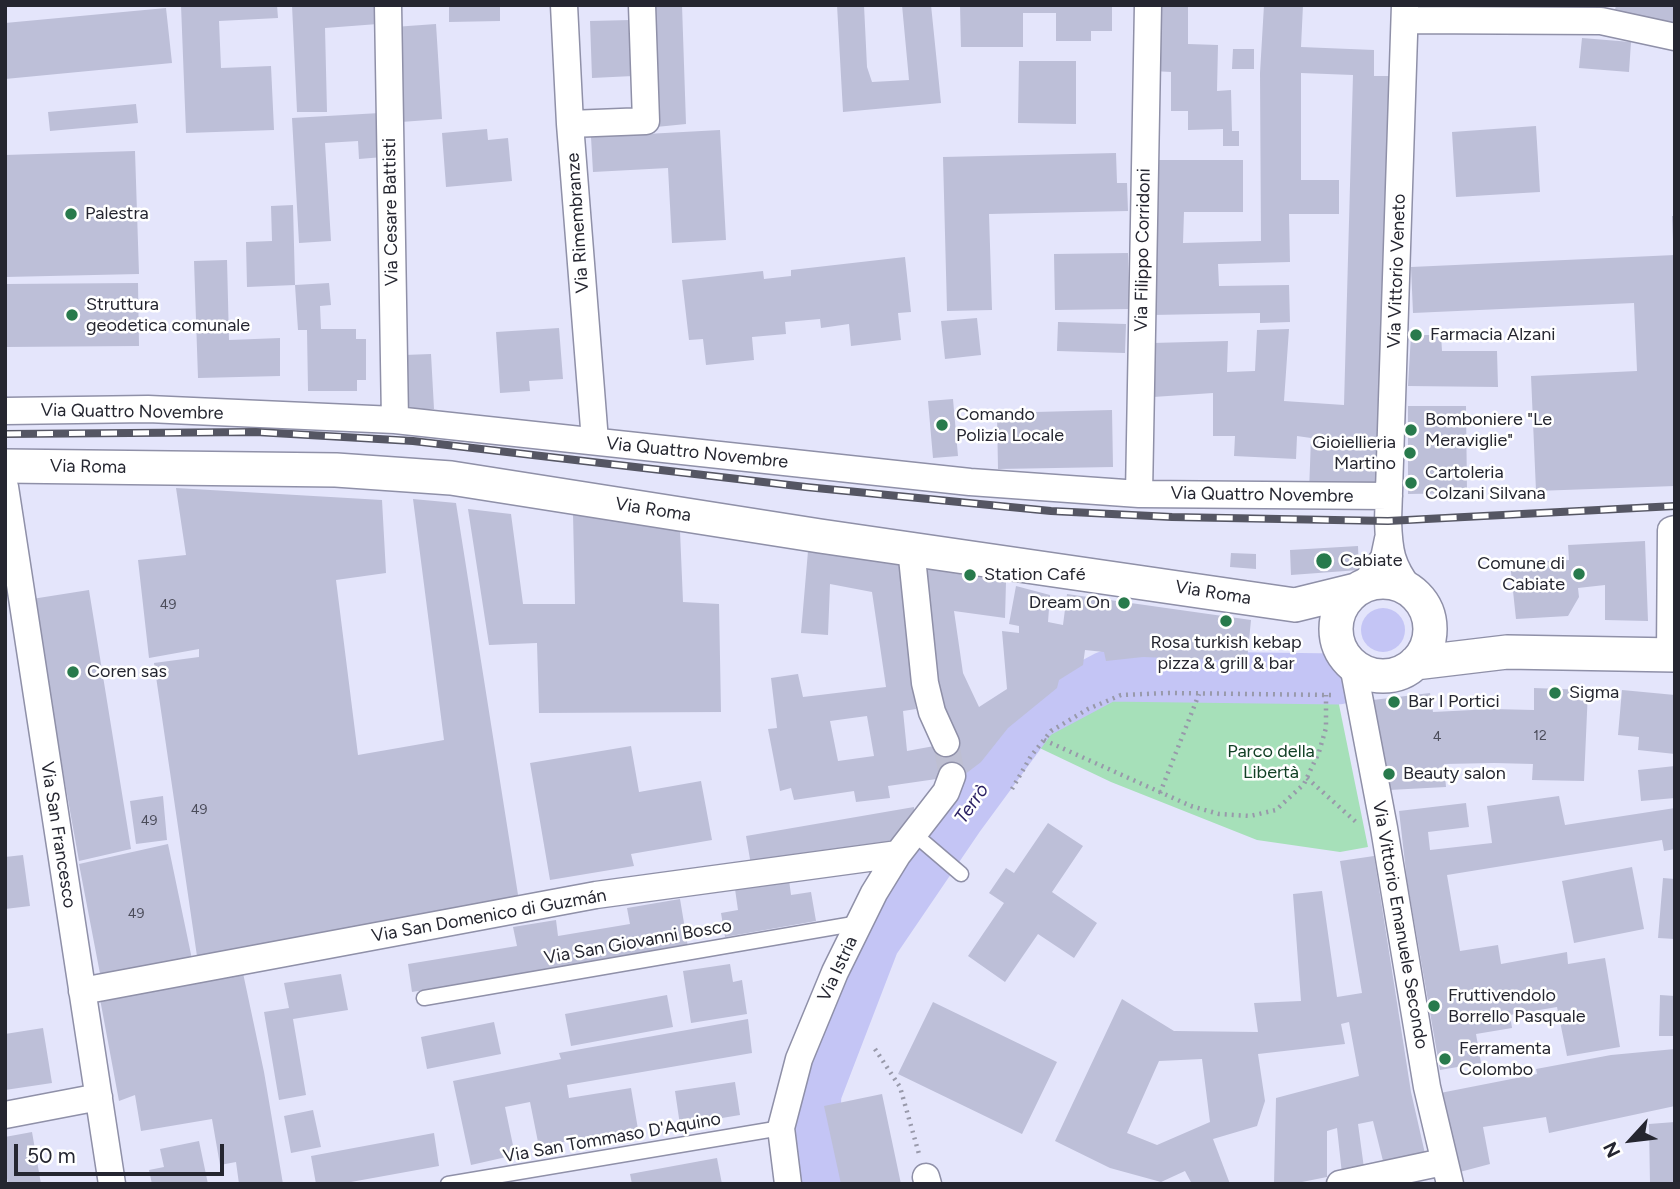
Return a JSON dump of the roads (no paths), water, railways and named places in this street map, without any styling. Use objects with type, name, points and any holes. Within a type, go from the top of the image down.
[{"type":"street","name":"Via Cesare Battisti","points":[[388,5],[395,420]]},
{"type":"street","name":"Via Rimembranze","points":[[564,5],[570,124],[595,441]]},
{"type":"street","points":[[570,124],[646,121],[642,5]]},
{"type":"street","name":"Via Filippo Corridoni","points":[[1139,494],[1148,5]]},
{"type":"street","points":[[1405,12],[1602,13],[1675,37]]},
{"type":"street","name":"Via Vittorio Veneto","points":[[1405,12],[1389,537],[1391,558],[1398,575],[1419,603]]},
{"type":"street","name":"Via Quattro Novembre","points":[[5,411],[148,409],[395,420],[970,482],[1139,494],[1389,496]]},
{"type":"street","name":"Via Roma","points":[[5,466],[336,470],[452,478],[1295,606],[1360,588]]},
{"type":"street","name":"Via San Francesco","points":[[5,487],[112,1184]]},
{"type":"street","points":[[1507,652],[1475,648],[1443,632],[1419,603],[1395,583],[1379,582],[1350,594],[1341,607],[1336,623],[1349,666],[1381,676],[1395,674],[1415,663],[1441,658],[1507,652],[1672,654],[1671,530],[1675,529]]},
{"type":"street","name":"Via Vittorio Veneto","points":[[1360,588],[1384,558],[1389,537]]},
{"type":"street","points":[[911,548],[925,682],[932,712],[946,743]]},
{"type":"street","points":[[1415,663],[1427,645],[1430,630],[1419,603]]},
{"type":"street","name":"Via Roma","points":[[1295,606],[1349,666]]},
{"type":"street","name":"Via Vittorio Emanuele Secondo","points":[[1349,666],[1384,828],[1427,1087],[1446,1173]]},
{"type":"street","name":"Via Istria","points":[[788,1184],[781,1128],[799,1059],[835,972],[874,893],[906,843],[946,792],[952,776]]},
{"type":"street","name":"Via San Domenico di Guzmán","points":[[82,992],[596,895],[906,843]]},
{"type":"street","points":[[5,1115],[99,1097]]},
{"type":"street","points":[[1340,1184],[1446,1173]]},
{"type":"lane","points":[[906,843],[961,874]]},
{"type":"lane","name":"Via San Giovanni Bosco","points":[[424,998],[859,923]]},
{"type":"lane","name":"Via San Tommaso D'Aquino","points":[[448,1184],[781,1128]]},
{"type":"water","points":[[1383,608],[1392,609],[1399,614],[1404,621],[1404,639],[1399,646],[1392,651],[1383,652],[1374,651],[1367,646],[1362,639],[1361,630],[1362,621],[1367,614],[1374,609]]},
{"type":"waterway","name":"Terrò","points":[[818,1184],[813,1151],[816,1093],[874,942],[959,817],[1034,715],[1107,676],[1338,679]]},
{"type":"tunnel","points":[[946,743],[952,776]]},
{"type":"railway","points":[[5,434],[256,432],[413,441],[806,487],[1051,511],[1172,517],[1388,521],[1675,506]]},
{"type":"place","name":"Palestra","points":[[71,214]]},
{"type":"place","name":"Struttura geodetica comunale","points":[[72,315]]},
{"type":"place","name":"Farmacia Alzani","points":[[1416,335]]},
{"type":"place","name":"Comando Polizia Locale","points":[[942,425]]},
{"type":"place","name":"Bomboniere \"Le Meraviglie\"","points":[[1411,430]]},
{"type":"place","name":"Gioiellieria Martino","points":[[1410,453]]},
{"type":"place","name":"Cartoleria Colzani Silvana","points":[[1411,483]]},
{"type":"place","name":"Cabiate","points":[[1324,561]]},
{"type":"place","name":"Comune di Cabiate","points":[[1579,574]]},
{"type":"place","name":"Station Café","points":[[970,575]]},
{"type":"place","name":"Dream On","points":[[1124,603]]},
{"type":"place","name":"Rosa turkish kebap pizza & grill & bar","points":[[1226,621]]},
{"type":"place","name":"Coren sas","points":[[73,672]]},
{"type":"place","name":"Sigma","points":[[1555,693]]},
{"type":"place","name":"Bar I Portici","points":[[1394,702]]},
{"type":"place","name":"Beauty salon","points":[[1389,774]]},
{"type":"place","name":"Fruttivendolo Borrello Pasquale","points":[[1434,1006]]},
{"type":"place","name":"Ferramenta Colombo","points":[[1445,1059]]},
{"type":"park label","name":"Parco della Libertà","points":[[1271,762]]}]
